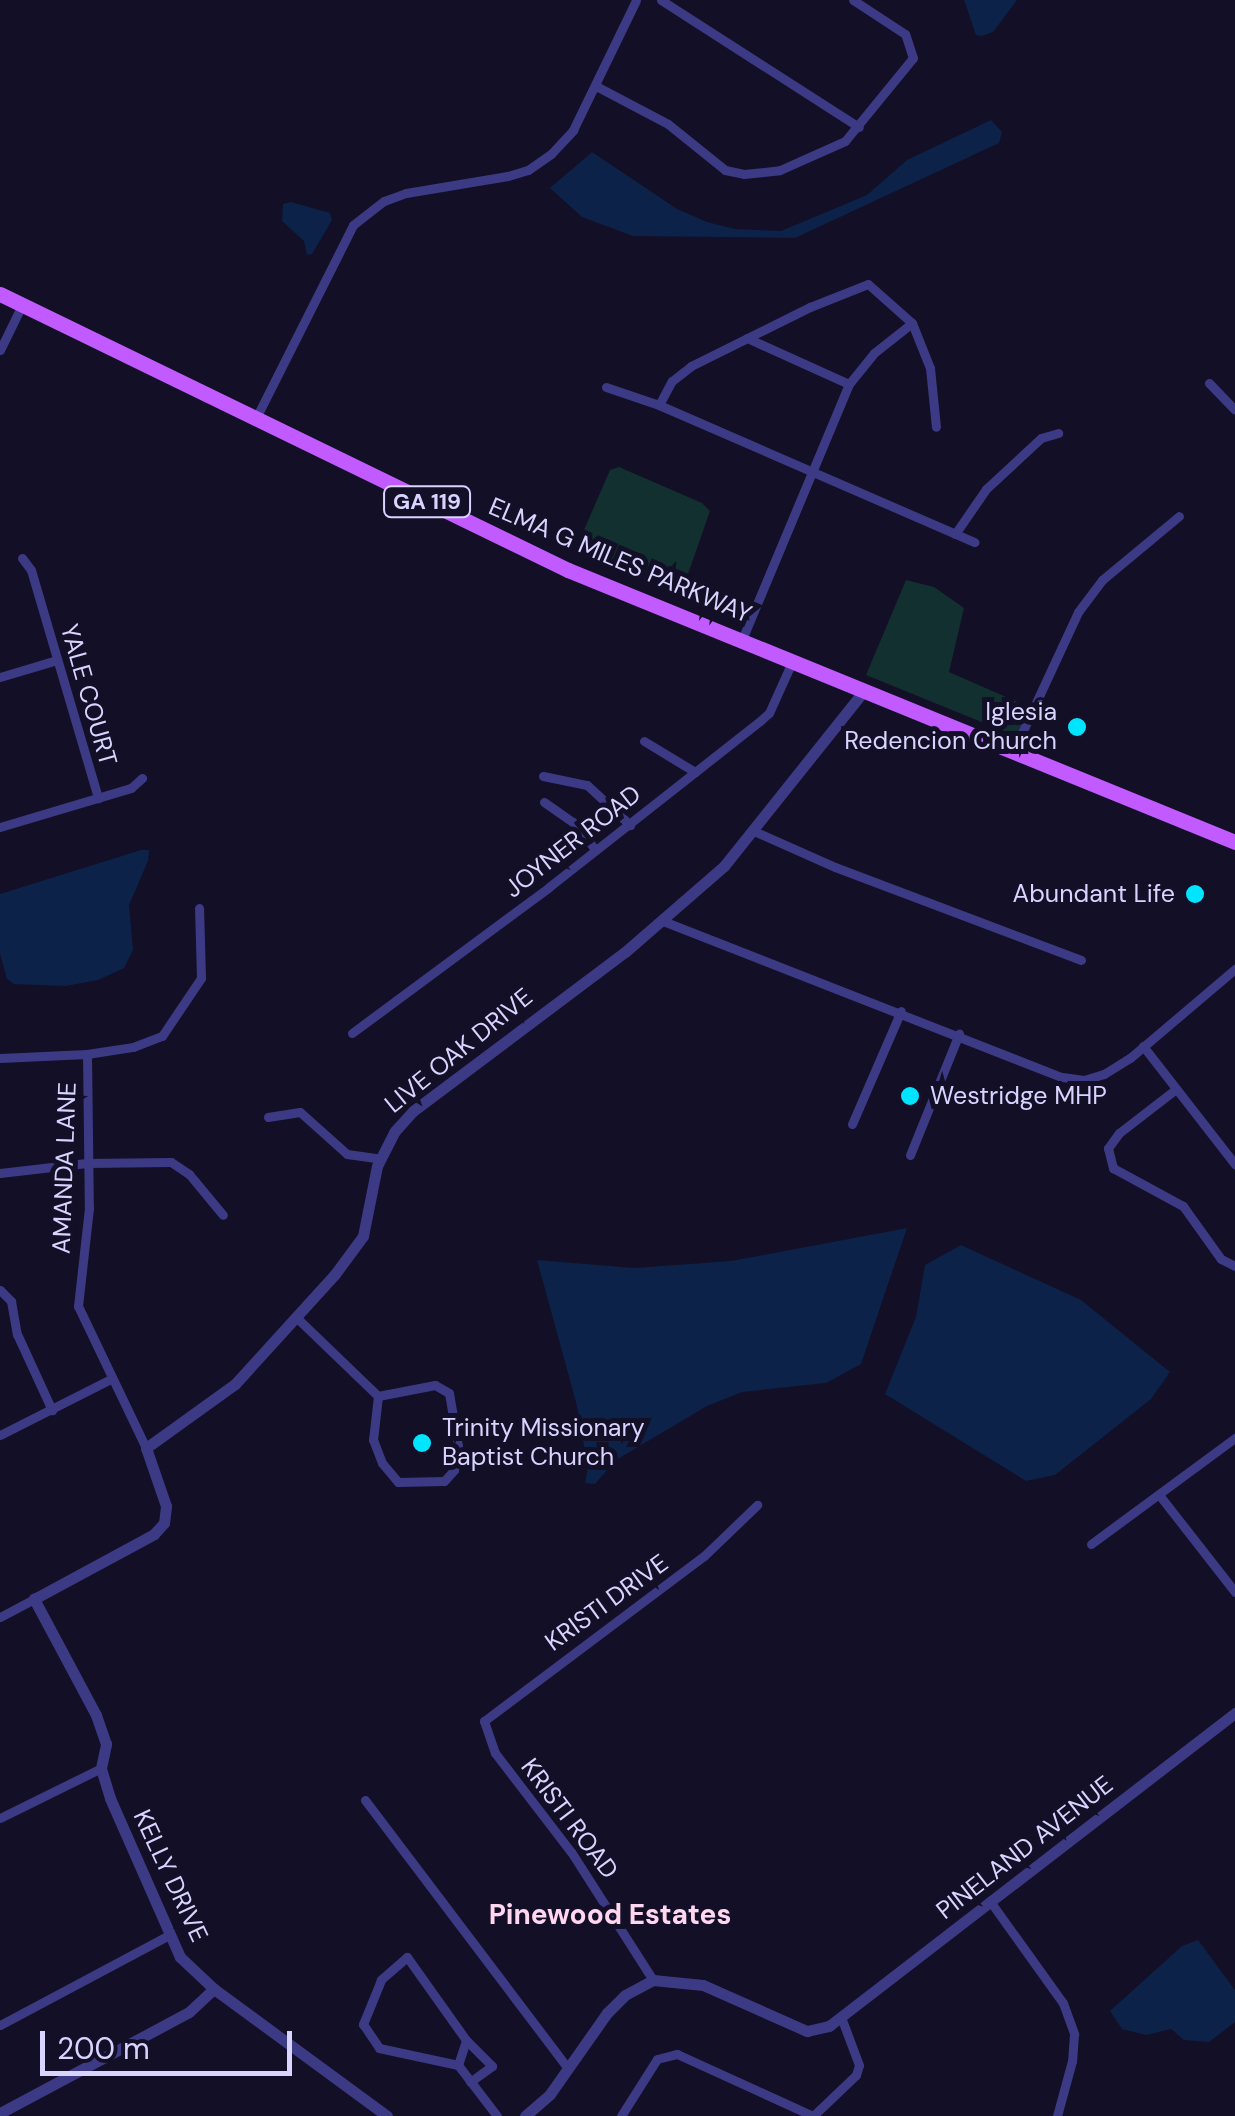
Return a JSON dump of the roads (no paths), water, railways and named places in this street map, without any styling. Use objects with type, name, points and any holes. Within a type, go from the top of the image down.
[{"type":"main road","name":"ELMA G MILES PARKWAY","points":[[0,294],[568,570],[1235,842]]},
{"type":"street","points":[[256,418],[353,225],[384,201],[406,193],[528,170],[563,143],[596,86],[636,0]]},
{"type":"street","points":[[660,0],[859,126]]},
{"type":"street","points":[[596,86],[668,124],[726,170],[744,174],[780,170],[845,140],[913,58],[905,34],[853,0]]},
{"type":"street","points":[[659,405],[680,372],[868,284],[912,323],[930,368],[936,426]]},
{"type":"street","points":[[0,350],[22,306]]},
{"type":"street","points":[[741,642],[849,384],[864,364],[912,323]]},
{"type":"street","points":[[748,338],[849,384]]},
{"type":"street","points":[[1209,383],[1235,410]]},
{"type":"street","points":[[606,387],[659,405],[974,542]]},
{"type":"street","points":[[955,534],[986,489],[1041,438],[1058,433]]},
{"type":"street","points":[[1014,750],[1078,612],[1102,580],[1179,516]]},
{"type":"street","name":"YALE COURT","points":[[22,558],[31,570],[98,798],[131,788],[142,778]]},
{"type":"street","points":[[0,677],[57,660]]},
{"type":"street","name":"JOYNER ROAD","points":[[352,1033],[630,824],[769,713],[792,661]]},
{"type":"street","name":"LIVE OAK DRIVE","points":[[146,1448],[235,1384],[298,1319],[363,1236],[381,1159],[395,1130],[413,1111],[663,920],[756,832],[862,692]]},
{"type":"street","points":[[644,742],[695,772]]},
{"type":"street","points":[[542,776],[588,785],[630,824]]},
{"type":"street","points":[[0,827],[98,798]]},
{"type":"street","points":[[544,802],[573,822],[596,850]]},
{"type":"street","points":[[756,832],[835,867],[1081,960]]},
{"type":"street","points":[[0,1058],[87,1054],[134,1047],[162,1036],[202,978],[199,908]]},
{"type":"street","points":[[663,920],[1062,1077],[1084,1080],[1104,1074],[1143,1046],[1235,969]]},
{"type":"street","points":[[852,1124],[900,1011]]},
{"type":"street","points":[[910,1155],[959,1034]]},
{"type":"street","points":[[1143,1046],[1235,1164]]},
{"type":"street","name":"AMANDA LANE","points":[[87,1054],[88,1208],[78,1306],[146,1448]]},
{"type":"street","points":[[1176,1090],[1119,1133],[1108,1148],[1114,1168],[1183,1206],[1221,1260],[1235,1266]]},
{"type":"street","points":[[268,1117],[300,1112],[347,1154],[381,1159]]},
{"type":"street","points":[[0,1173],[86,1163],[171,1162],[189,1174],[224,1215]]},
{"type":"street","points":[[0,1290],[11,1300],[17,1334],[52,1410]]},
{"type":"street","points":[[298,1319],[378,1396]]},
{"type":"street","points":[[0,1434],[112,1379]]},
{"type":"street","points":[[435,1385],[450,1393],[458,1446],[454,1470],[444,1481],[398,1482],[382,1463],[372,1440],[378,1396],[435,1385]]},
{"type":"street","points":[[1091,1544],[1235,1438]]},
{"type":"street","points":[[0,1617],[154,1534],[164,1523],[166,1506],[146,1448]]},
{"type":"street","points":[[1160,1496],[1235,1592]]},
{"type":"street","name":"KRISTI DRIVE","points":[[485,1732],[488,1715],[704,1556],[757,1504]]},
{"type":"street","name":"KELLY DRIVE","points":[[34,1600],[96,1715],[106,1744],[102,1768],[168,1935],[180,1957],[214,1990]]},
{"type":"street","name":"PINELAND AVENUE","points":[[653,1980],[704,1985],[807,2031],[829,2026],[1235,1714]]},
{"type":"street","name":"KRISTI ROAD","points":[[485,1732],[510,1774],[602,1897],[653,1980]]},
{"type":"street","points":[[0,1818],[102,1768]]},
{"type":"street","points":[[365,1800],[568,2068]]},
{"type":"street","points":[[992,1904],[1062,2003],[1074,2034],[1072,2062],[1057,2116]]},
{"type":"street","points":[[0,2025],[168,1935]]},
{"type":"street","points":[[470,2082],[492,2066],[466,2040],[407,1957],[381,1980],[363,2024],[379,2048],[458,2066],[470,2082],[497,2116]]},
{"type":"street","points":[[525,2116],[550,2094],[616,2004],[653,1980]]},
{"type":"street","points":[[0,2113],[190,2012],[214,1990],[387,2116]]},
{"type":"street","points":[[621,2116],[657,2059],[677,2054],[813,2116],[856,2076],[859,2065],[841,2017]]},
{"type":"street","points":[[458,2066],[466,2040]]},
{"type":"water","points":[[964,0],[1017,0],[993,32],[982,36],[976,35]]},
{"type":"water","points":[[991,120],[1002,132],[999,143],[795,238],[633,236],[582,217],[550,188],[592,152],[677,209],[707,222],[735,229],[781,231],[867,195],[907,160]]},
{"type":"water","points":[[291,202],[330,213],[332,220],[312,254],[307,255],[304,241],[282,221],[283,204]]},
{"type":"water","points":[[149,850],[148,861],[129,905],[133,950],[124,968],[98,980],[66,986],[14,984],[7,979],[0,954],[0,894]]},
{"type":"water","points":[[907,1228],[861,1364],[826,1383],[742,1392],[707,1406],[616,1460],[595,1484],[585,1483],[588,1467],[576,1402],[537,1260],[634,1268],[731,1261]]},
{"type":"water","points":[[961,1245],[1081,1300],[1170,1372],[1151,1399],[1055,1475],[1026,1481],[885,1394],[916,1317],[925,1265]]},
{"type":"water","points":[[1198,1940],[1235,1990],[1235,2022],[1209,2042],[1184,2040],[1171,2029],[1146,2035],[1122,2029],[1110,2011],[1182,1946]]},
{"type":"place","name":"Iglesia Redencion Church","points":[[1077,727]]},
{"type":"place","name":"Abundant Life","points":[[1195,894]]},
{"type":"place","name":"Westridge MHP","points":[[910,1096]]},
{"type":"place","name":"Trinity Missionary Baptist Church","points":[[422,1443]]},
{"type":"district","name":"Pinewood Estates","points":[[610,1915]]}]
